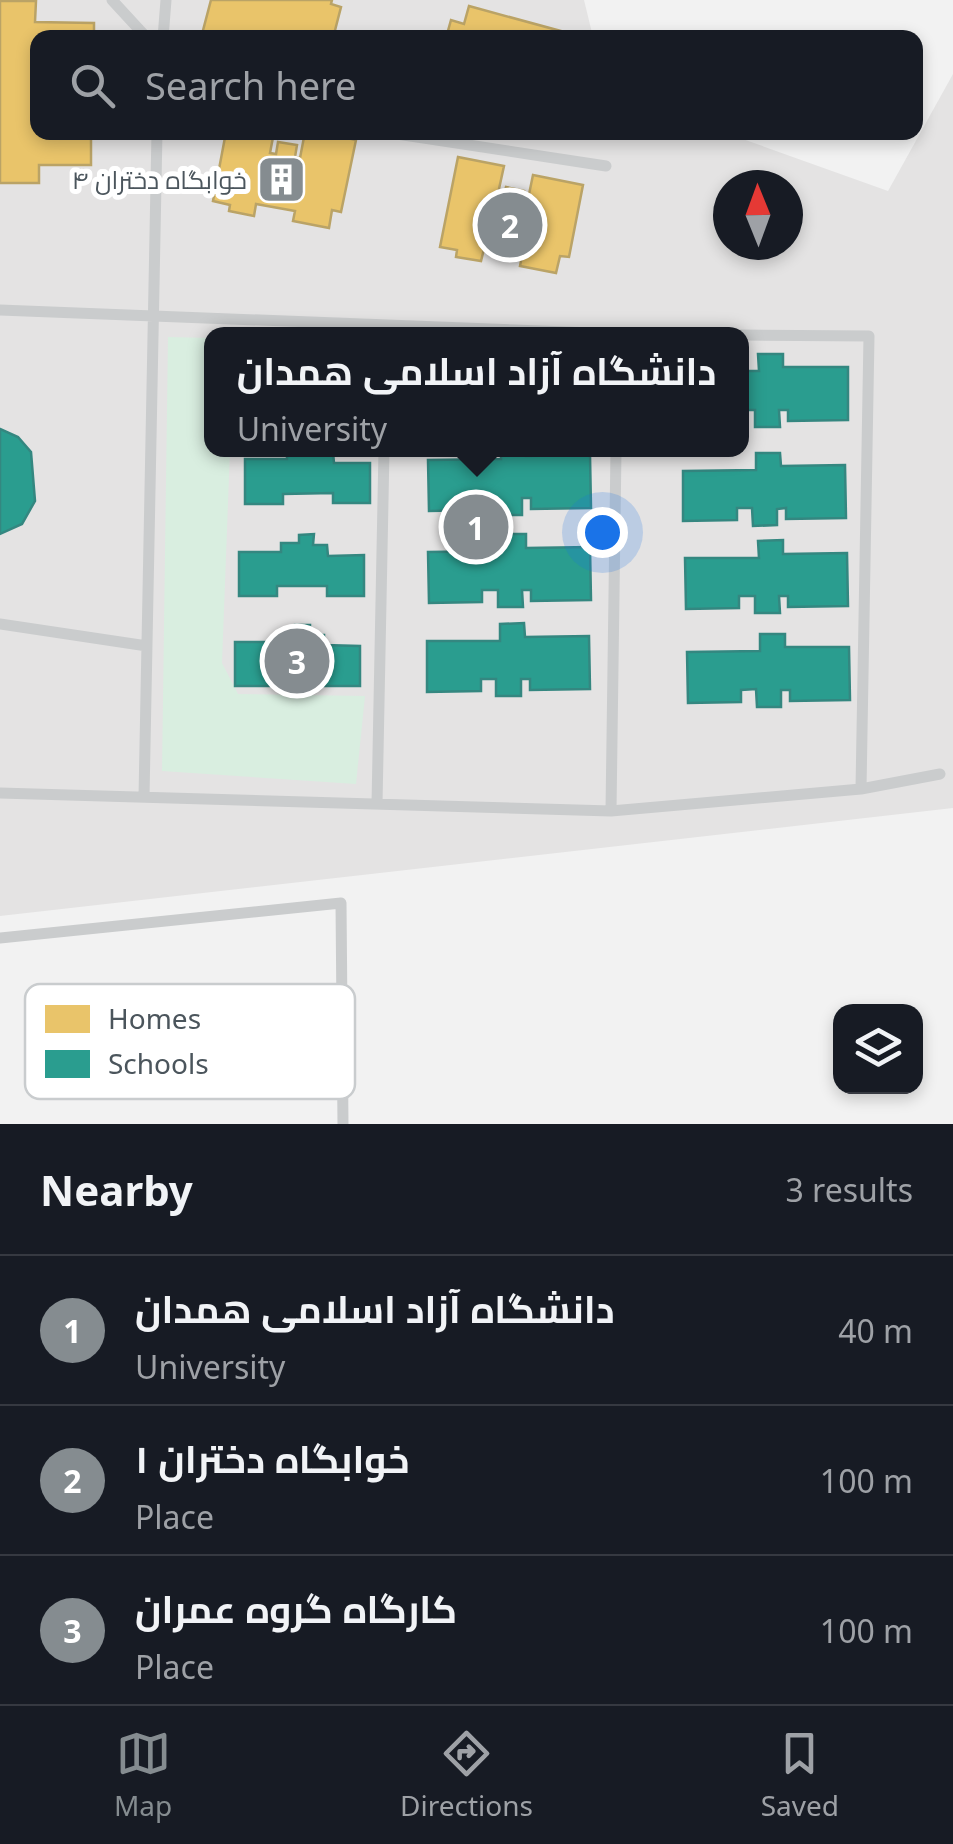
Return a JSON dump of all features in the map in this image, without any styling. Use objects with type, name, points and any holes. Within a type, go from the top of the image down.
[{"type":"lane","points":[[112,0],[140,30]]},
{"type":"lane","points":[[164,30],[166,0]]},
{"type":"lane","points":[[144,798],[158,140]]},
{"type":"lane","points":[[436,140],[606,166]]},
{"type":"lane","points":[[0,310],[336,327]]},
{"type":"lane","points":[[749,335],[869,336],[861,789]]},
{"type":"lane","points":[[377,804],[384,457]]},
{"type":"lane","points":[[612,811],[616,457]]},
{"type":"lane","points":[[0,624],[147,646]]},
{"type":"lane","points":[[0,793],[612,811],[861,789],[940,774]]},
{"type":"lane","points":[[0,938],[341,903],[342,984]]},
{"type":"lane","points":[[343,1099],[343,1124]]},
{"type":"shaded area","points":[[0,0],[584,0],[591,30],[30,30],[30,140],[746,140],[888,191],[916,140],[923,140],[923,128],[953,74],[953,808],[0,916]]},
{"type":"green space","points":[[168,337],[204,338],[204,457],[230,457],[222,663],[238,694],[365,696],[356,784],[162,771]]},
{"type":"building: Homes","points":[[211,0],[332,0],[331,4],[341,7],[335,30],[203,30]]},
{"type":"building: Homes","points":[[0,1],[36,1],[35,22],[94,23],[94,30],[30,30],[30,140],[91,140],[91,165],[39,165],[39,183],[0,183]]},
{"type":"building: Homes","points":[[469,6],[557,30],[448,30],[451,20],[464,24]]},
{"type":"building: Homes","name":"خوابگاه دختران ۴","points":[[224,140],[272,140],[270,153],[276,154],[278,142],[297,145],[295,157],[300,158],[303,140],[356,140],[341,212],[332,210],[329,228],[293,221],[295,211],[256,204],[254,216],[229,211],[230,205],[213,201]]},
{"type":"building: Homes","points":[[458,157],[504,166],[497,198],[503,199],[506,187],[524,191],[522,203],[527,204],[533,175],[583,185],[569,257],[560,256],[556,273],[520,266],[522,256],[484,249],[481,261],[456,257],[457,250],[440,247]]},
{"type":"building: Schools","points":[[758,354],[783,354],[783,367],[848,367],[848,420],[788,421],[788,410],[779,410],[780,427],[755,427],[755,410],[749,410],[749,371],[759,371]]},
{"type":"building: Schools","points":[[0,429],[18,437],[31,452],[35,501],[22,524],[0,534]]},
{"type":"building: Schools","points":[[756,453],[780,453],[781,466],[845,465],[846,518],[786,519],[786,508],[777,509],[777,525],[753,526],[752,508],[737,508],[737,520],[683,521],[683,471],[756,470]]},
{"type":"building: Schools","points":[[333,457],[334,463],[370,463],[370,503],[333,503],[333,493],[283,494],[283,504],[245,504],[245,459]]},
{"type":"building: Schools","points":[[590,457],[591,508],[531,509],[531,498],[522,498],[522,515],[498,515],[497,498],[482,498],[482,510],[429,511],[428,460]]},
{"type":"building: Schools","points":[[314,534],[313,545],[327,545],[328,556],[364,555],[364,596],[327,596],[327,586],[277,586],[277,596],[239,596],[239,552],[281,552],[281,543],[299,543],[299,535]]},
{"type":"building: Schools","points":[[501,534],[526,534],[526,548],[590,547],[591,600],[531,601],[531,590],[522,590],[523,607],[498,607],[498,590],[482,590],[482,602],[429,603],[428,552],[502,551]]},
{"type":"building: Schools","points":[[783,540],[783,554],[847,553],[848,606],[788,607],[788,596],[779,596],[780,613],[755,613],[755,596],[739,596],[739,608],[686,609],[685,558],[759,558],[758,541]]},
{"type":"building: Schools","points":[[524,623],[525,637],[589,636],[590,689],[530,690],[530,679],[521,679],[521,696],[496,696],[496,679],[481,679],[481,691],[427,692],[427,641],[500,641],[500,624]]},
{"type":"building: Schools","points":[[295,625],[310,625],[310,635],[324,635],[324,645],[360,646],[360,686],[324,686],[323,676],[273,677],[273,686],[235,686],[235,642],[277,642],[277,633],[295,633]]},
{"type":"building: Schools","points":[[760,634],[785,634],[785,647],[849,647],[850,700],[790,701],[790,690],[781,690],[781,707],[757,707],[756,689],[741,690],[741,702],[688,703],[687,652],[760,651]]},
{"type":"place","name":"خوابگاه دختران ۴","points":[[282,180]]},
{"type":"place","name":"خوابگاه دختران ۱","points":[[510,225]]},
{"type":"place","name":"دانشگاه آزاد اسلامی همدان","points":[[476,527]]},
{"type":"place","name":"کارگاه گروه عمران","points":[[297,661]]}]
